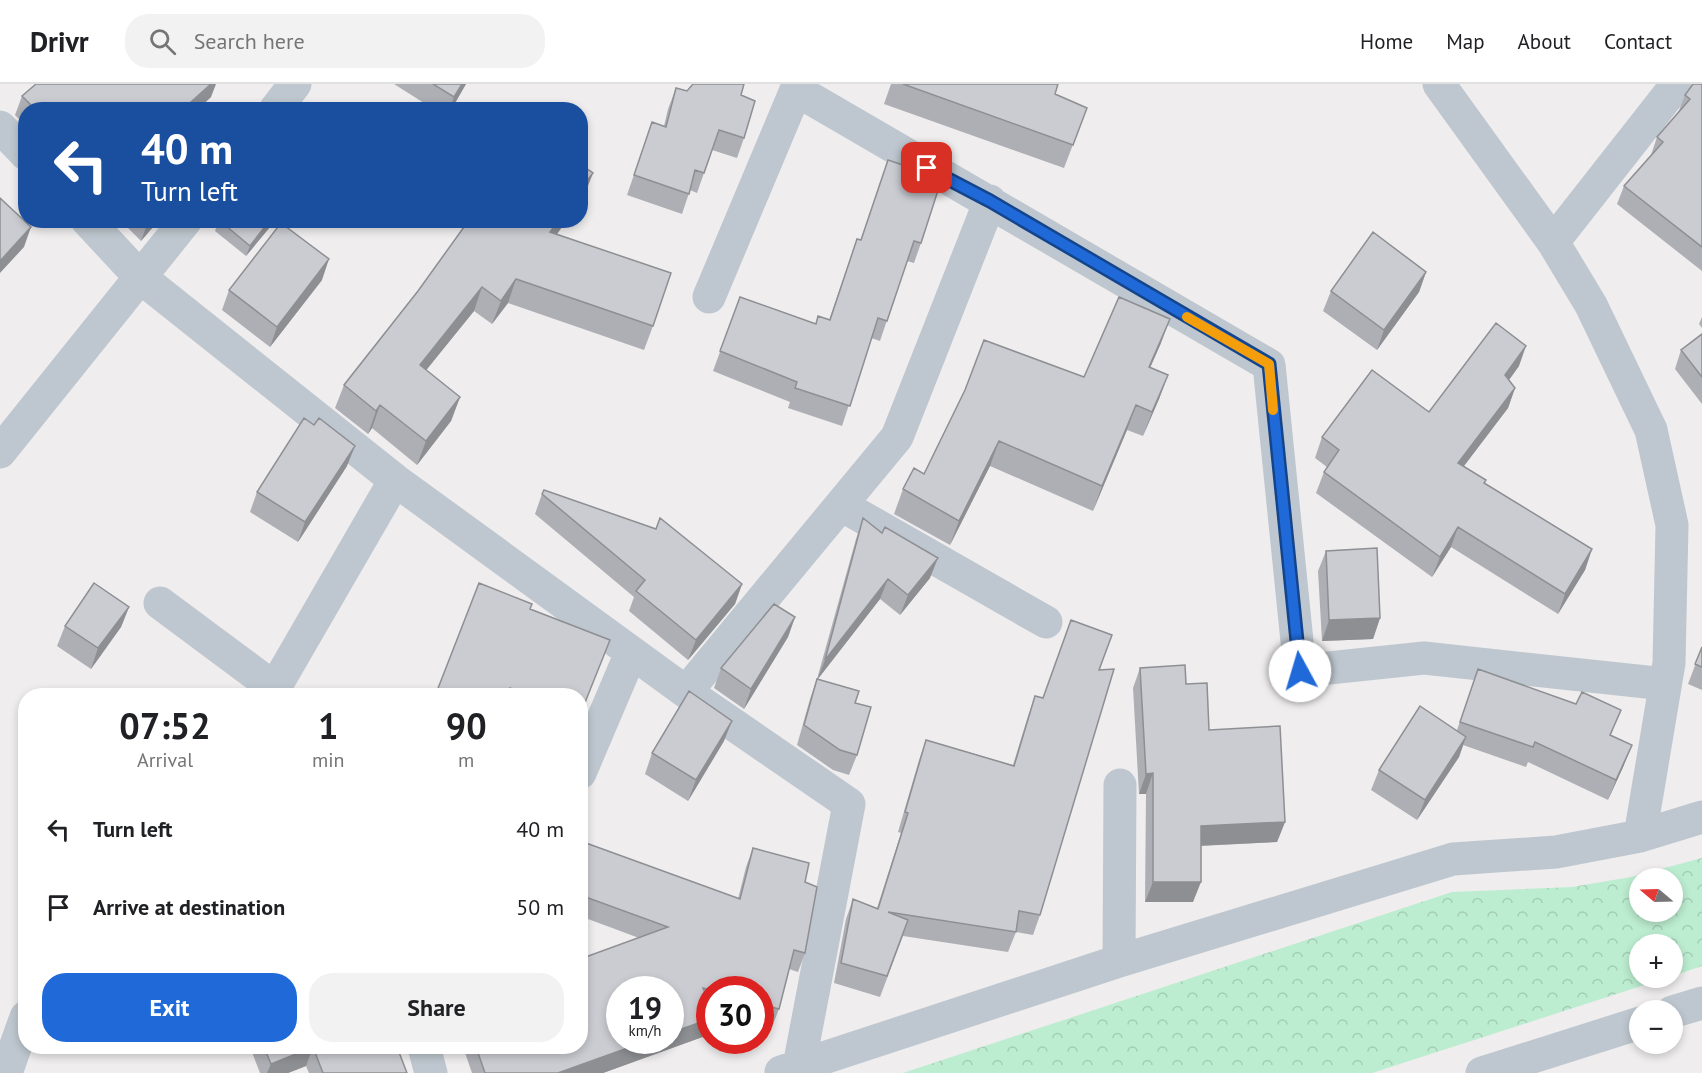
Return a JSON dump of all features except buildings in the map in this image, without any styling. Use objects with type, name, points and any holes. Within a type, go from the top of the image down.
[{"type":"street","points":[[281,102],[295,84]]},
{"type":"street","points":[[1439,84],[1553,242],[1591,305],[1651,430],[1672,525],[1669,663],[1640,836]]},
{"type":"street","points":[[1553,242],[1677,84]]},
{"type":"street","points":[[709,297],[796,90],[927,168],[990,201],[1269,364],[1300,671],[1424,658],[1665,684]]},
{"type":"street","points":[[0,127],[18,146]]},
{"type":"street","points":[[686,692],[897,437],[990,201]]},
{"type":"street","points":[[94,228],[140,277],[395,480],[631,653],[849,804],[789,1070]]},
{"type":"street","points":[[0,452],[180,228]]},
{"type":"street","points":[[274,688],[395,480]]},
{"type":"street","points":[[841,505],[1046,622]]},
{"type":"street","points":[[160,603],[267,688]]},
{"type":"street","points":[[588,753],[631,653]]},
{"type":"street","points":[[1119,961],[1120,785]]},
{"type":"street","points":[[789,1070],[1119,961],[1453,859],[1556,852],[1640,836],[1702,817]]},
{"type":"street","points":[[1683,1009],[1702,1003]]},
{"type":"street","points":[[1482,1073],[1629,1026]]},
{"type":"street","points":[[6,1073],[18,1039]]},
{"type":"street","points":[[426,1054],[431,1073]]},
{"type":"green space","points":[[1702,858],[1702,966],[1683,973],[1683,934],[1629,934],[1629,988],[1635,988],[1372,1073],[903,1073],[1452,892],[1572,887],[1629,877],[1629,922],[1683,922],[1683,868],[1665,868]]},
{"type":"slow traffic","points":[[1187,317],[1269,364],[1273,410]]},
{"type":"route","points":[[927,168],[990,201],[1269,364],[1300,671]]}]
